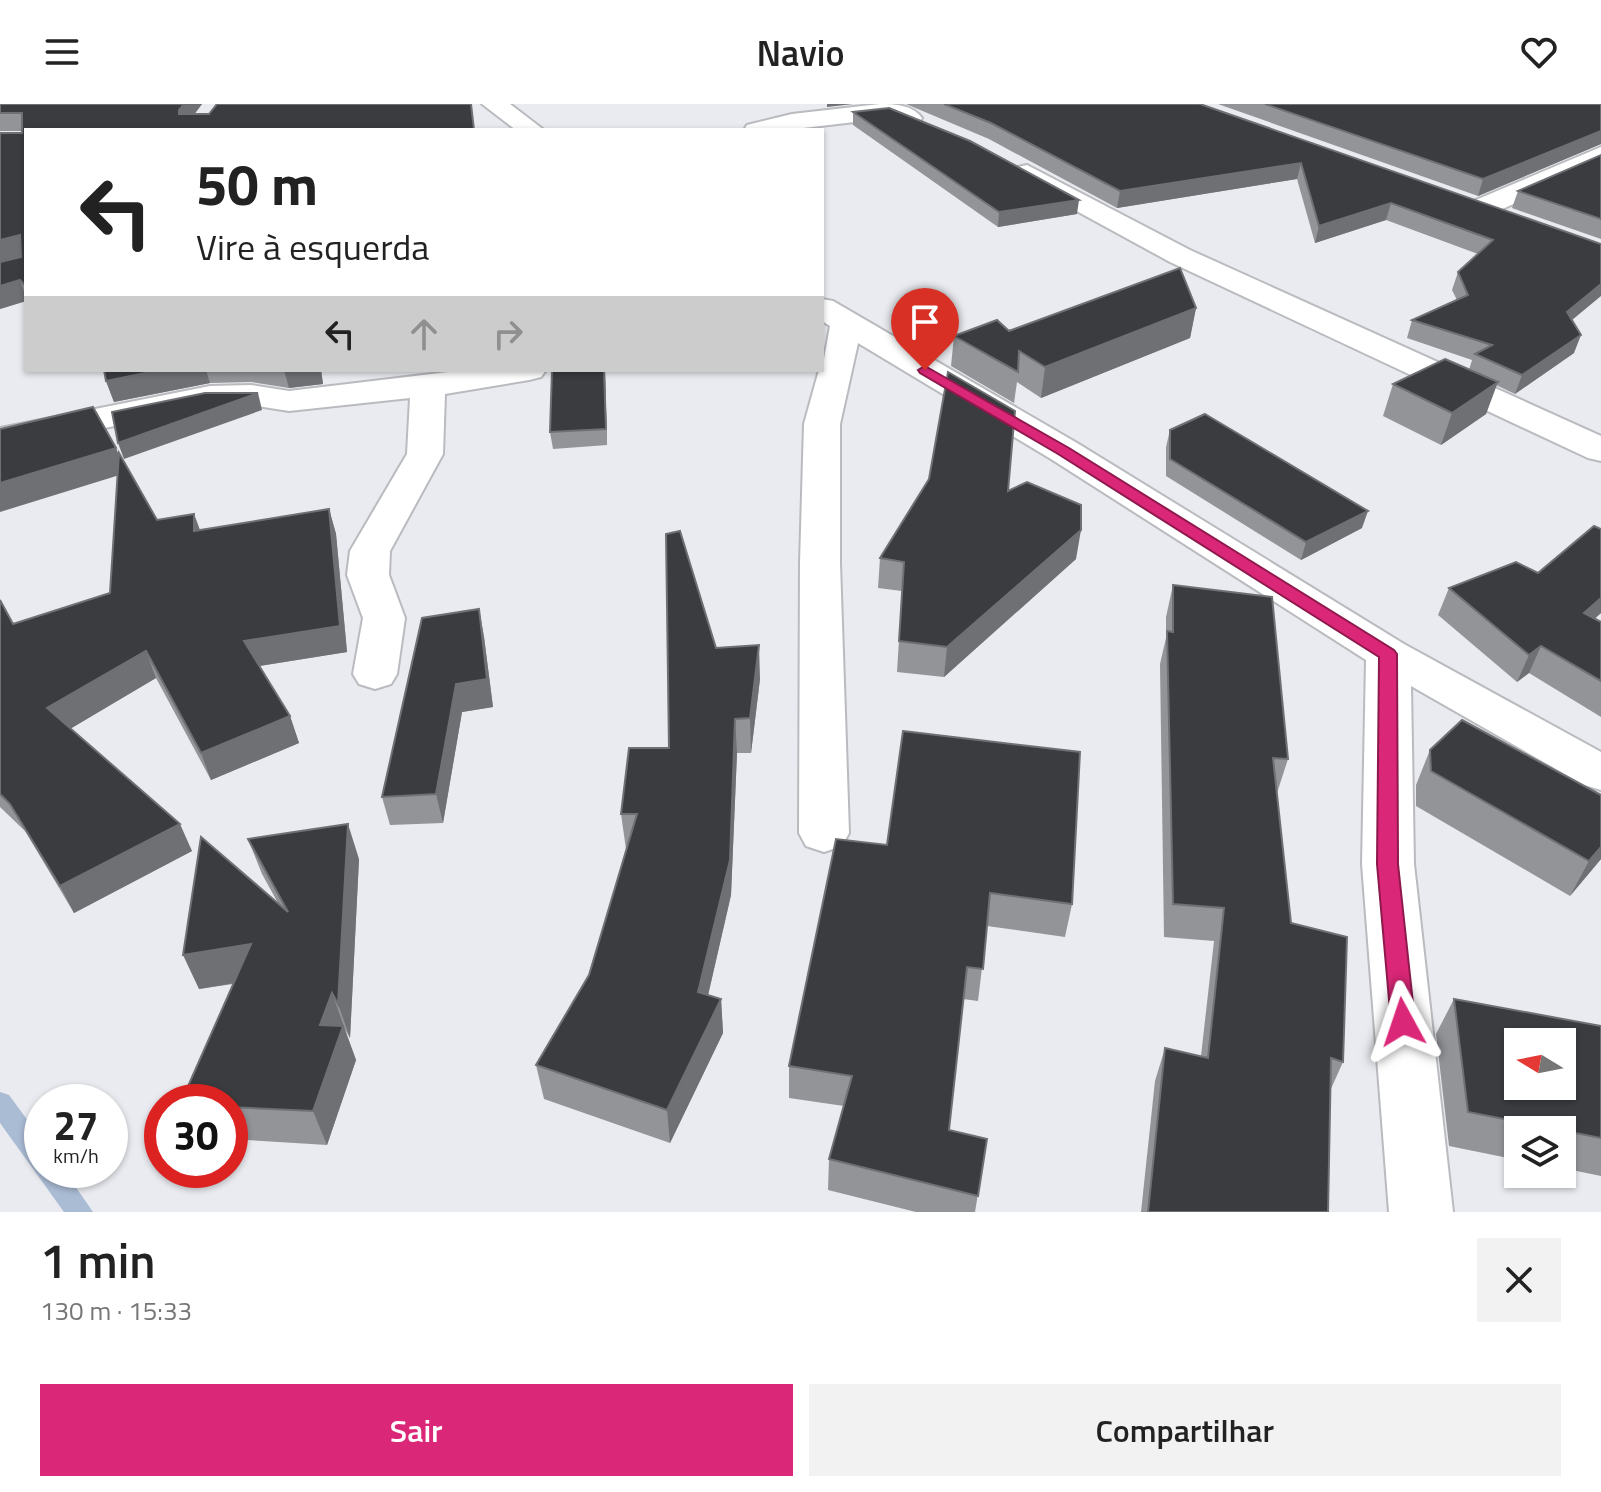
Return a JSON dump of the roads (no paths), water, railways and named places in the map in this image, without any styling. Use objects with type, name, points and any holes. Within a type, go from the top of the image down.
[{"type":"street","points":[[764,128],[792,121],[900,107],[935,128]]},
{"type":"street","points":[[494,114],[527,128]]},
{"type":"street","points":[[1481,208],[1601,155]]},
{"type":"street","points":[[1006,161],[1180,256],[1601,450]]},
{"type":"street","points":[[1451,198],[1511,219]]},
{"type":"street","points":[[824,833],[820,563],[822,424],[833,328],[1064,451],[1388,654],[1601,773]]},
{"type":"street","points":[[0,439],[210,396],[251,395],[295,385],[428,386],[516,372]]},
{"type":"street","points":[[375,674],[384,618],[368,575],[370,551],[425,454],[428,386]]},
{"type":"street","points":[[1388,654],[1388,864],[1421,1212]]},
{"type":"waterway","points":[[0,1103],[24,1136]]},
{"type":"waterway","points":[[62,1188],[80,1212]]}]
